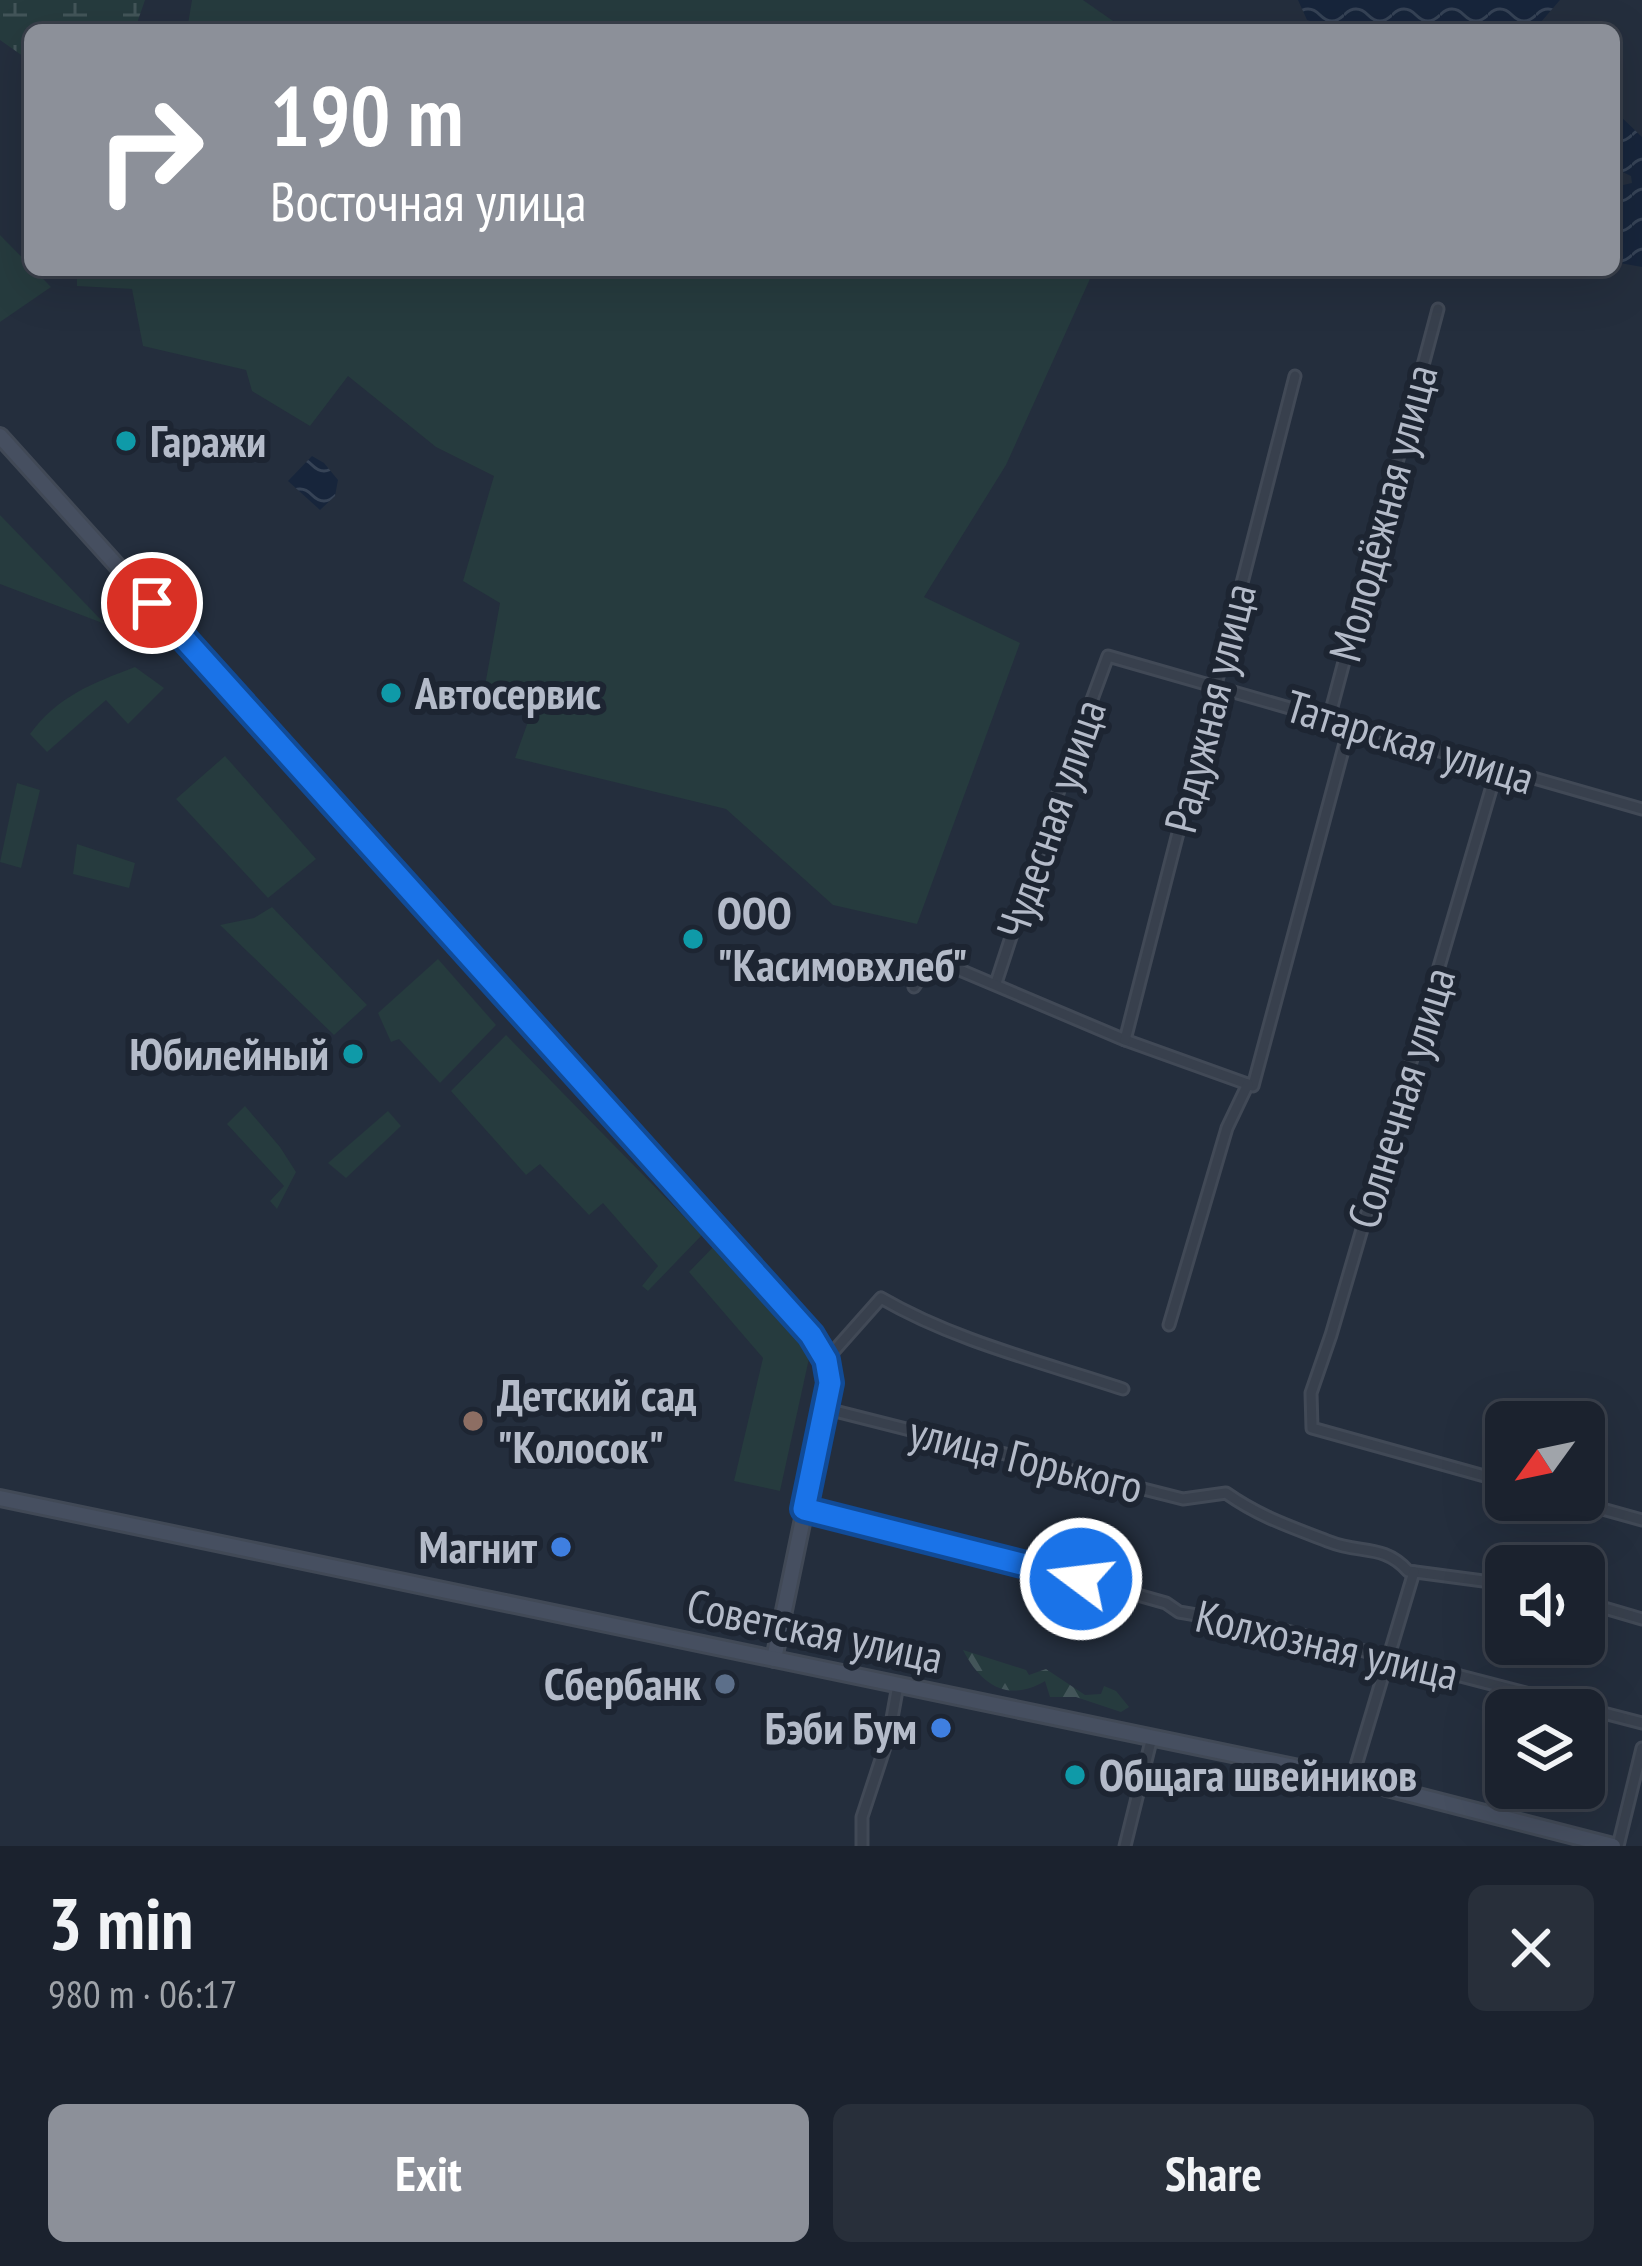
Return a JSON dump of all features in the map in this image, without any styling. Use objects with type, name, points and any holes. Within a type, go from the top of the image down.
[{"type":"main road","points":[[0,436],[811,1335],[826,1360],[830,1383],[774,1659]]},
{"type":"main road","name":"Советская улица","points":[[0,1498],[1352,1779],[1615,1846]]},
{"type":"street","name":"Молодёжная улица","points":[[1329,718],[1438,309]]},
{"type":"street","name":"Радужная улица","points":[[1125,1040],[1295,376]]},
{"type":"street","name":"Татарская улица","points":[[1108,656],[1642,809]]},
{"type":"street","name":"Чудесная улица","points":[[996,983],[1108,656]]},
{"type":"street","name":"Молодёжная улица","points":[[1250,1085],[1349,728]]},
{"type":"street","name":"Солнечная улица","points":[[1485,1476],[1312,1428],[1311,1393],[1498,769]]},
{"type":"street","points":[[914,987],[930,963],[948,965],[1125,1040],[1250,1085],[1227,1128],[1169,1325]]},
{"type":"street","name":"улица Горького","points":[[826,1360],[881,1298],[961,1335],[1123,1389]]},
{"type":"street","name":"улица Горького","points":[[827,1409],[1184,1499],[1226,1493],[1258,1516],[1333,1543],[1394,1555],[1414,1572]]},
{"type":"street","name":"Колхозная улица","points":[[804,1509],[1081,1579],[1166,1603],[1179,1612],[1279,1629],[1642,1723]]},
{"type":"street","points":[[1605,1510],[1642,1520]]},
{"type":"street","points":[[1352,1779],[1414,1572],[1485,1581]]},
{"type":"street","points":[[1605,1608],[1642,1619]]},
{"type":"street","points":[[862,1846],[862,1817],[889,1735],[898,1685]]},
{"type":"street","points":[[1125,1846],[1152,1737]]},
{"type":"street","points":[[1615,1846],[1642,1748]]},
{"type":"green space","points":[[0,0],[145,0],[135,24],[24,24],[24,57],[0,40]]},
{"type":"green space","points":[[192,0],[1083,0],[1117,24],[188,24]]},
{"type":"green space","points":[[0,235],[24,259],[24,276],[40,276],[51,287],[0,322]]},
{"type":"green space","points":[[77,276],[1091,276],[1006,465],[924,597],[1020,643],[917,924],[833,905],[726,809],[515,758],[529,719],[484,691],[500,603],[463,581],[494,476],[436,447],[348,376],[310,426],[252,391],[246,370],[143,346],[132,289],[77,286]]},
{"type":"green space","points":[[0,515],[105,624],[0,584]]},
{"type":"green space","points":[[135,667],[164,688],[128,724],[106,700],[47,752],[30,734],[64,700]]},
{"type":"green space","points":[[225,756],[316,859],[268,898],[176,799]]},
{"type":"green space","points":[[17,783],[40,790],[21,868],[0,862]]},
{"type":"green space","points":[[77,844],[135,863],[129,888],[73,874]]},
{"type":"green space","points":[[272,907],[367,1005],[334,1035],[220,925],[254,918]]},
{"type":"green space","points":[[438,959],[496,1025],[440,1083],[399,1039],[391,1042],[378,1013]]},
{"type":"green space","points":[[506,1035],[702,1235],[648,1291],[642,1286],[658,1266],[603,1203],[589,1215],[540,1164],[526,1175],[451,1091]]},
{"type":"green space","points":[[245,1106],[296,1172],[277,1209],[270,1201],[284,1186],[227,1124]]},
{"type":"green space","points":[[388,1111],[401,1126],[346,1178],[328,1163]]},
{"type":"green space","points":[[716,1244],[810,1354],[780,1491],[734,1481],[763,1358],[689,1272]]},
{"type":"green space","points":[[963,1650],[1026,1670],[1029,1675],[1046,1669],[1085,1695],[1101,1694],[1104,1686],[1116,1691],[1129,1707],[1121,1712],[1076,1697],[1050,1697],[1045,1681],[1019,1690],[997,1687],[978,1673]]},
{"type":"water","points":[[1298,0],[1560,0],[1541,24],[1320,24],[1307,20]]},
{"type":"water","points":[[1620,116],[1642,137],[1642,267],[1620,263],[1620,186],[1632,183],[1631,176],[1620,171]]},
{"type":"water","points":[[312,456],[338,480],[335,496],[320,510],[288,481]]},
{"type":"place","name":"Гаражи","points":[[126,441]]},
{"type":"place","name":"Автосервис","points":[[391,693]]},
{"type":"place","name":"ООО \"Касимовхлеб\"","points":[[693,939]]},
{"type":"place","name":"Юбилейный","points":[[353,1054]]},
{"type":"place","name":"Детский сад \"Колосок\"","points":[[473,1421]]},
{"type":"place","name":"Магнит","points":[[561,1547]]},
{"type":"place","name":"Сбербанк","points":[[725,1684]]},
{"type":"place","name":"Бэби Бум","points":[[941,1728]]},
{"type":"place","name":"Общага швейников","points":[[1075,1775]]},
{"type":"route","points":[[152,603],[811,1335],[826,1360],[830,1383],[804,1509],[1081,1579]]}]
